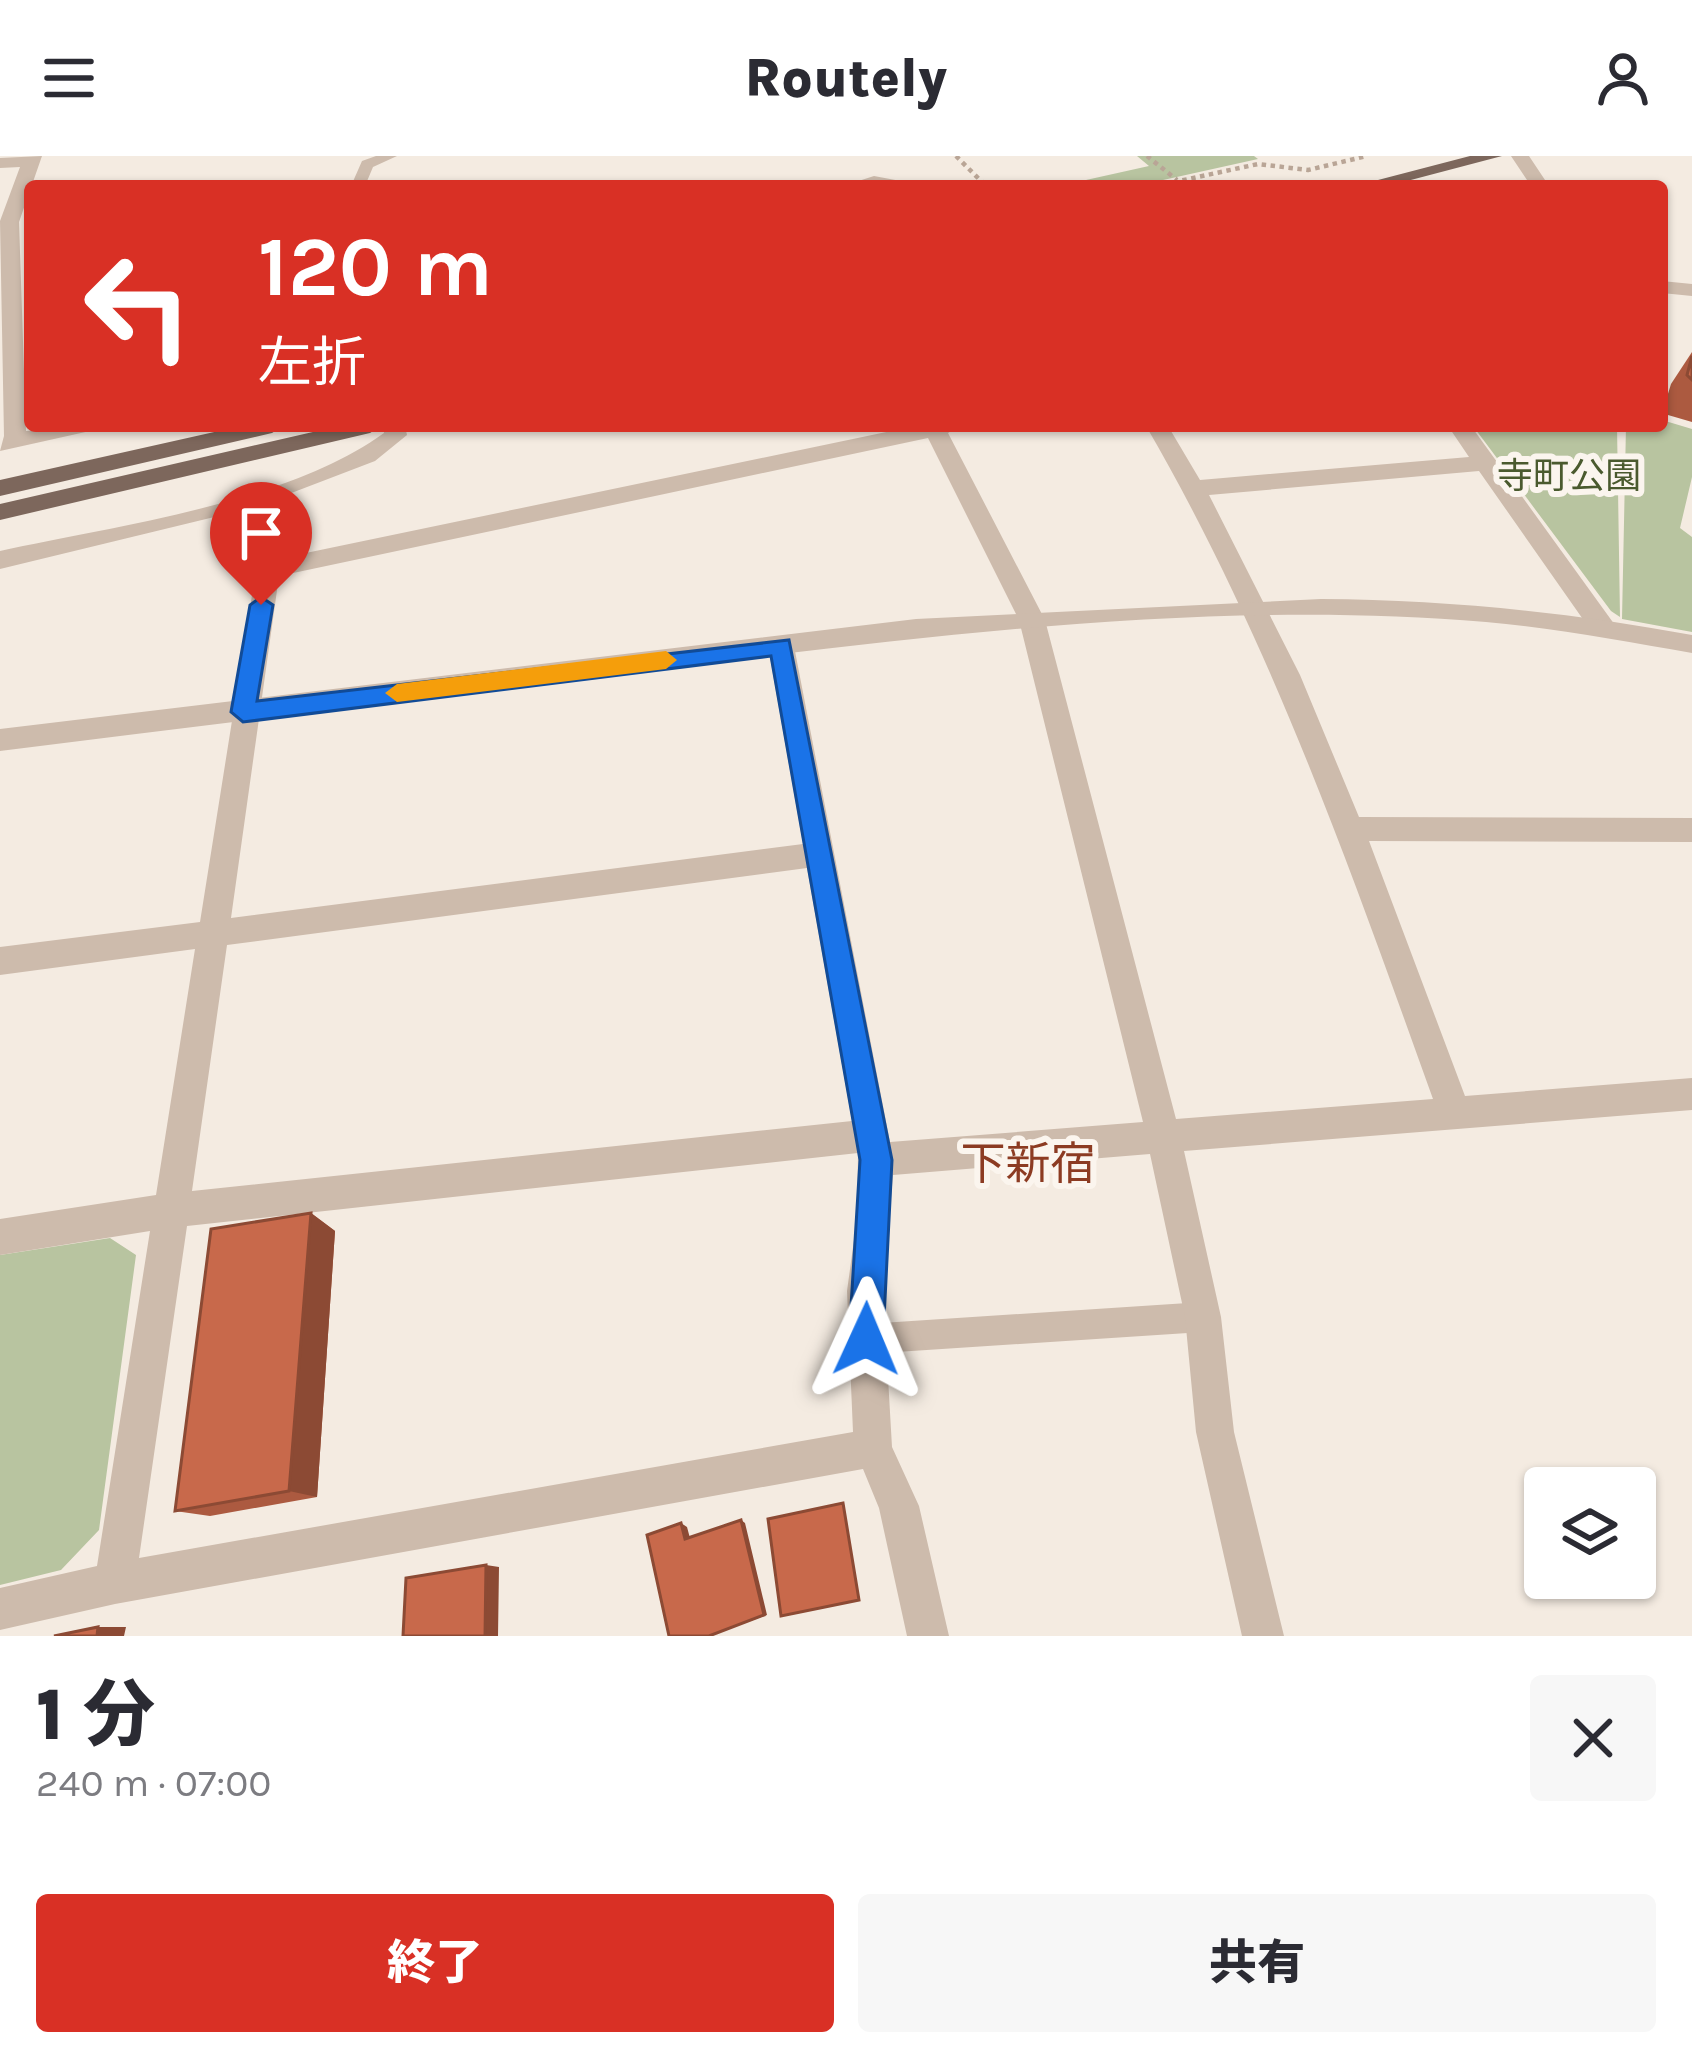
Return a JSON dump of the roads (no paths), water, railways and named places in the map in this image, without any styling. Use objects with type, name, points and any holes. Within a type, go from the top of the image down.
[{"type":"main road","points":[[1390,180],[1492,156]]},
{"type":"main road","points":[[0,488],[246,432]]},
{"type":"main road","points":[[0,512],[344,432]]},
{"type":"street","points":[[0,163],[33,158]]},
{"type":"street","points":[[33,158],[6,213],[19,257],[21,342],[8,442],[54,432]]},
{"type":"street","points":[[0,560],[307,482],[382,449],[395,432]]},
{"type":"street","points":[[268,570],[916,432]]},
{"type":"street","points":[[941,432],[1033,620],[1164,1139],[1203,1317],[1215,1432],[1263,1636]]},
{"type":"street","points":[[1160,432],[1196,488],[1258,608],[1349,829],[1455,1115]]},
{"type":"street","points":[[1464,432],[1604,628]]},
{"type":"street","points":[[1196,488],[1486,463]]},
{"type":"street","points":[[115,1582],[268,570],[247,500]]},
{"type":"street","points":[[0,740],[916,628],[1033,620],[1258,608],[1457,611],[1604,628],[1692,644]]},
{"type":"street","points":[[781,646],[874,1148],[866,1339],[873,1448],[899,1506],[928,1636]]},
{"type":"street","points":[[1349,829],[1692,830]]},
{"type":"street","points":[[0,961],[821,854]]},
{"type":"street","points":[[0,1237],[172,1210],[874,1148],[1164,1139],[1692,1094]]},
{"type":"street","points":[[0,1610],[115,1582],[873,1448]]},
{"type":"lane","points":[[360,160],[390,156]]},
{"type":"lane","points":[[866,1339],[1203,1317]]},
{"type":"district","name":"下新宿","points":[[1028,1163]]},
{"type":"park label","name":"寺町公園","points":[[1569,475]]}]
